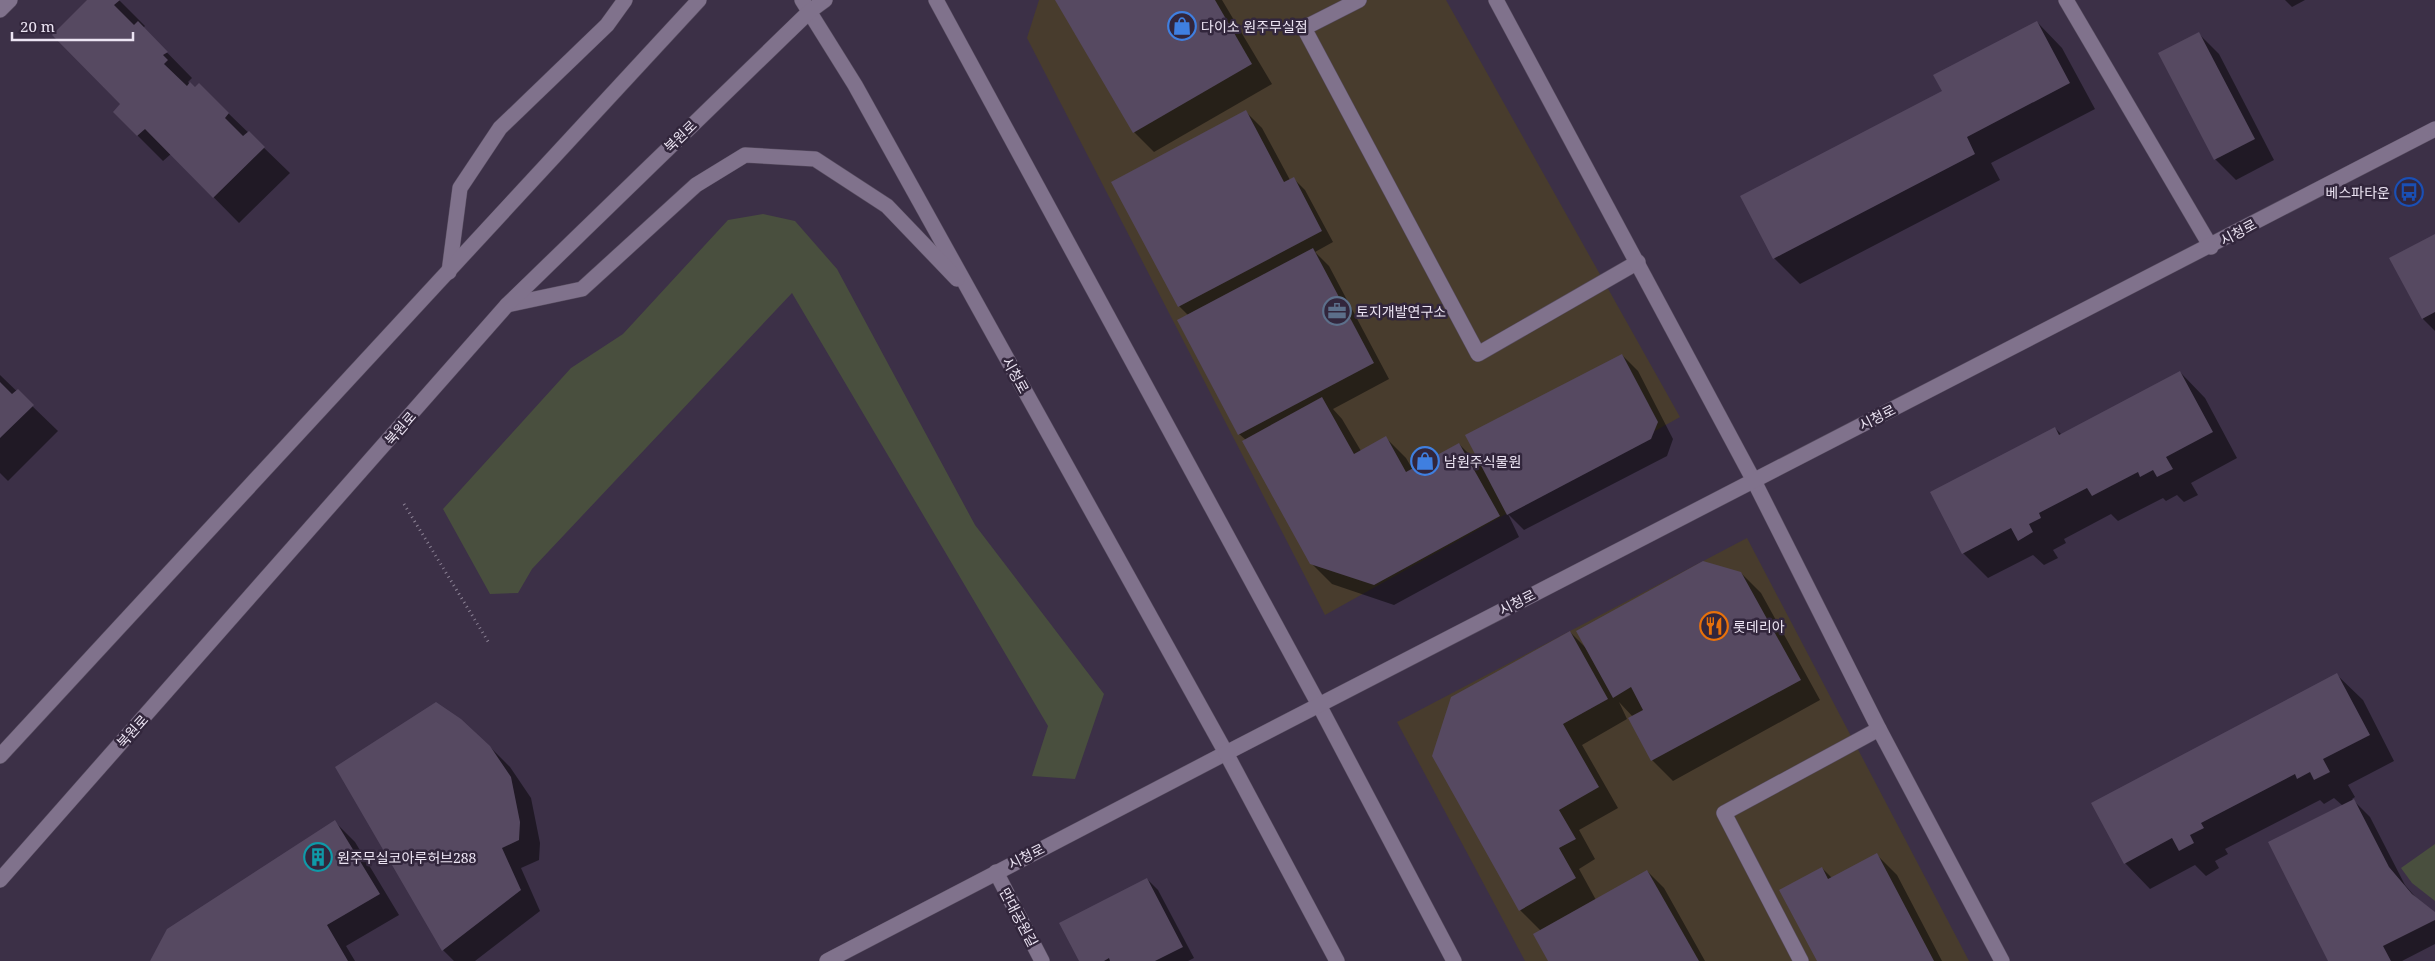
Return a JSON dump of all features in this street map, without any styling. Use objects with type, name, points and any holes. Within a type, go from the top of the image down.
[{"type":"street","points":[[0,10],[10,0]]},
{"type":"street","points":[[449,272],[460,188],[500,128],[607,25],[625,0]]},
{"type":"street","points":[[0,756],[699,0]]},
{"type":"street","name":"북원로","points":[[0,880],[507,305],[806,6],[825,0]]},
{"type":"street","points":[[936,0],[1319,705],[1454,961]]},
{"type":"street","points":[[1359,0],[1304,28],[1478,354],[1638,262]]},
{"type":"street","points":[[1496,0],[1754,481],[1879,729],[2002,961]]},
{"type":"street","points":[[2066,0],[2210,246]]},
{"type":"street","name":"시청로","points":[[806,6],[855,85],[972,294],[1226,753],[1338,961]]},
{"type":"street","name":"시청로","points":[[827,961],[2435,129]]},
{"type":"street","points":[[507,305],[582,289],[696,185],[745,155],[815,158],[887,206],[972,294]]},
{"type":"street","points":[[1801,961],[1724,813],[1879,729]]},
{"type":"street","name":"만대공원길","points":[[996,872],[1042,961]]},
{"type":"path","points":[[404,504],[489,643]]},
{"type":"shaded area","points":[[1039,0],[1446,0],[1680,417],[1325,615],[1027,38]]},
{"type":"shaded area","points":[[1747,538],[1969,961],[1525,961],[1397,722]]},
{"type":"green space","points":[[763,214],[795,221],[837,269],[975,525],[1104,694],[1075,779],[1032,776],[1048,726],[792,293],[532,569],[518,593],[490,594],[443,509],[571,368],[623,334],[728,220]]},
{"type":"green space","points":[[2435,844],[2435,901],[2412,883],[2401,868]]},
{"type":"building","points":[[87,0],[120,0],[114,5],[134,25],[138,21],[168,52],[163,55],[168,60],[164,64],[187,86],[190,82],[195,87],[199,83],[229,113],[225,118],[243,136],[249,131],[265,147],[213,198],[145,129],[137,136],[113,112],[120,104],[52,35]]},
{"type":"building","points":[[1055,0],[1215,0],[1252,64],[1133,133]]},
{"type":"building","points":[[2037,21],[2070,83],[1967,137],[1975,154],[1773,259],[1740,196],[1942,91],[1933,75]]},
{"type":"building","points":[[2199,32],[2255,139],[2214,160],[2158,53]]},
{"type":"building","points":[[1246,110],[1284,182],[1294,177],[1322,231],[1178,307],[1111,182]]},
{"type":"building","points":[[2435,234],[2435,312],[2422,319],[2389,258]]},
{"type":"building","points":[[1313,248],[1374,363],[1238,435],[1177,320]]},
{"type":"building","points":[[1622,354],[1658,422],[1651,439],[1507,515],[1465,435]]},
{"type":"building","points":[[2180,371],[2213,432],[2166,457],[2173,469],[2157,477],[2153,470],[2140,477],[2138,472],[2092,496],[2087,488],[2039,513],[2041,518],[2029,524],[2033,532],[2018,541],[2011,528],[1962,554],[1930,492],[2055,427],[2059,435]]},
{"type":"building","points":[[0,382],[12,394],[18,389],[34,405],[0,438]]},
{"type":"building","points":[[1322,397],[1354,454],[1386,436],[1406,472],[1459,443],[1500,516],[1374,585],[1310,564],[1242,441]]},
{"type":"building","points":[[1703,561],[1741,572],[1801,680],[1651,761],[1628,718],[1643,710],[1631,687],[1613,698],[1576,631]]},
{"type":"building","points":[[1570,631],[1608,699],[1563,724],[1599,787],[1559,810],[1576,839],[1559,848],[1576,878],[1519,911],[1432,756],[1451,697]]},
{"type":"building","points":[[2337,673],[2370,735],[2323,759],[2330,772],[2314,780],[2310,772],[2297,779],[2295,774],[2201,823],[2204,828],[2190,835],[2194,843],[2179,851],[2172,838],[2124,864],[2091,803]]},
{"type":"building","points":[[436,702],[461,719],[490,746],[511,777],[520,822],[519,840],[502,848],[521,890],[442,951],[335,767]]},
{"type":"building","points":[[2354,799],[2389,867],[2412,894],[2435,912],[2435,920],[2383,946],[2391,961],[2328,961],[2268,842]]},
{"type":"building","name":"원주무실코아루허브288","points":[[335,820],[380,894],[327,925],[348,961],[150,961],[167,929]]},
{"type":"building","points":[[1877,853],[1934,961],[1817,961],[1779,890],[1822,867],[1828,879]]},
{"type":"building","points":[[1647,870],[1699,961],[1548,961],[1533,934]]},
{"type":"building","points":[[1147,878],[1183,947],[1155,961],[1110,961],[1109,958],[1104,961],[1079,961],[1059,923]]},
{"type":"place","name":"다이소 원주무실점","points":[[1182,26]]},
{"type":"place","name":"베스파타운","points":[[2409,192]]},
{"type":"place","name":"토지개발연구소","points":[[1337,311]]},
{"type":"place","name":"남원주식물원","points":[[1425,461]]},
{"type":"place","name":"롯데리아","points":[[1714,626]]},
{"type":"place","name":"원주무실코아루허브288","points":[[318,857]]}]
